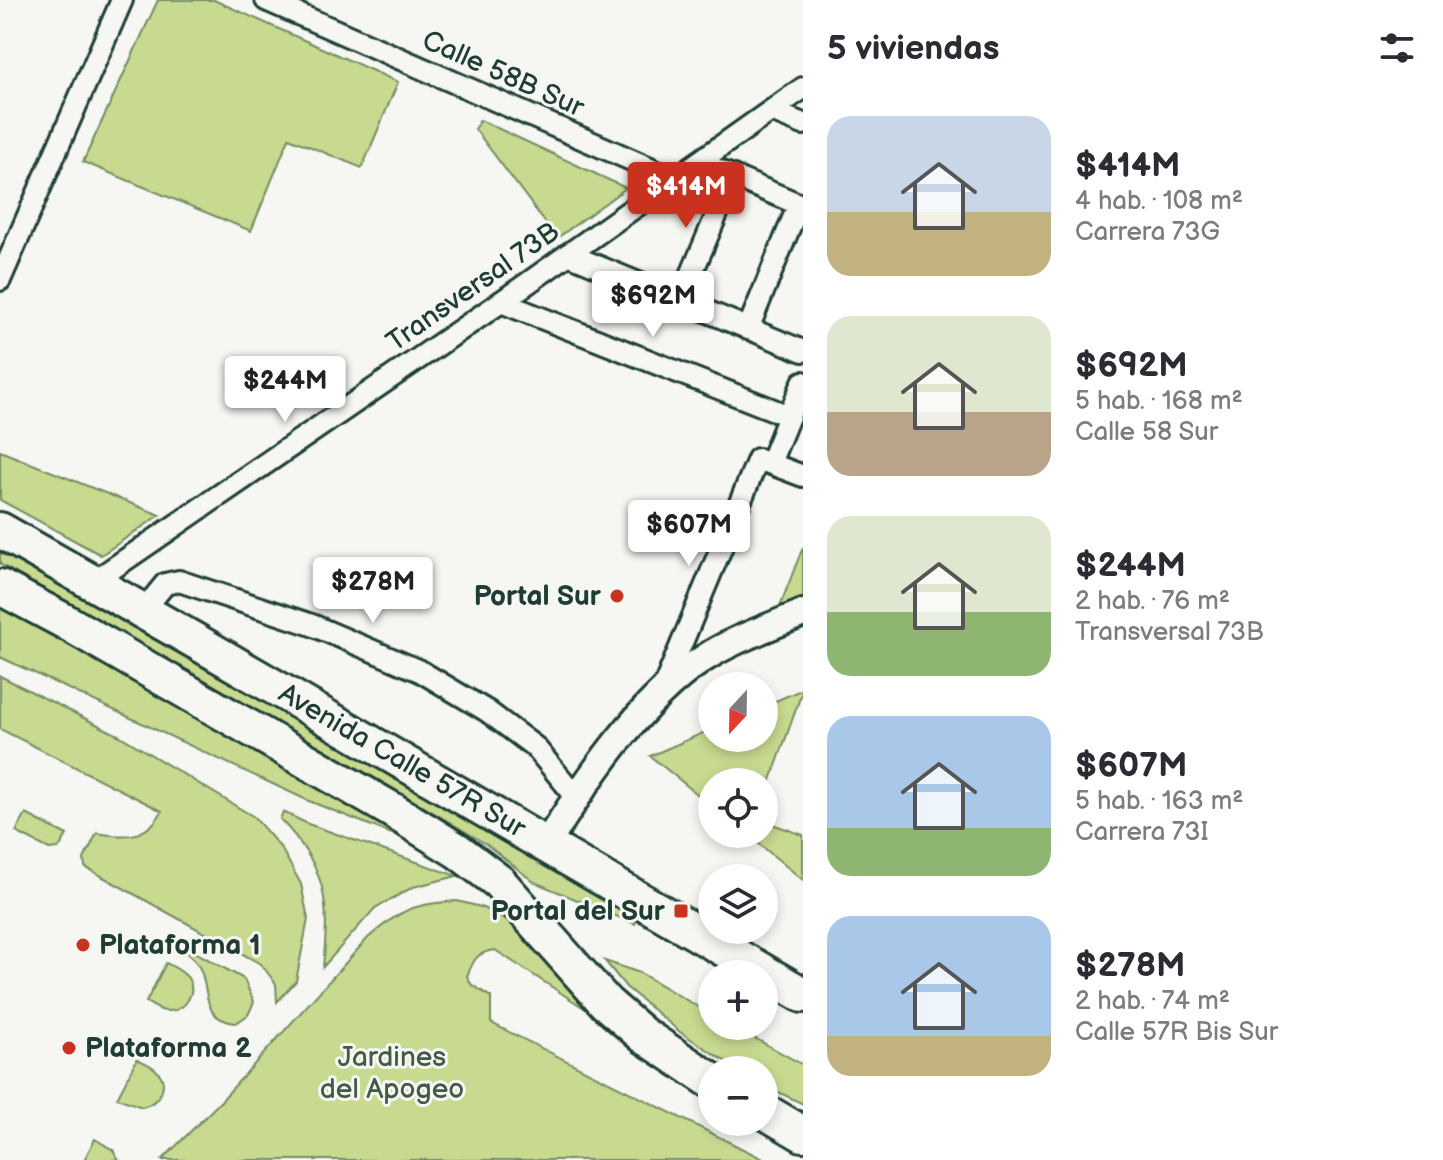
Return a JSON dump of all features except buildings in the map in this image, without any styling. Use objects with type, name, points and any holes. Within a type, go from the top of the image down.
[{"type":"highway","name":"Avenida Calle 57R Sur","points":[[0,530],[803,995]]},
{"type":"highway","name":"Avenida Calle 57R Sur","points":[[0,587],[351,786],[458,851],[506,890],[606,1003],[643,1035],[698,1072]]},
{"type":"highway","points":[[778,1119],[803,1134]]},
{"type":"street","points":[[0,280],[122,0]]},
{"type":"street","name":"Calle 58B Sur","points":[[266,0],[675,179]]},
{"type":"street","name":"Transversal 73B","points":[[93,582],[501,302],[803,88]]},
{"type":"street","points":[[771,111],[803,124]]},
{"type":"street","points":[[699,162],[801,205],[748,329]]},
{"type":"street","points":[[680,301],[733,176]]},
{"type":"street","points":[[568,254],[803,351]]},
{"type":"street","points":[[501,302],[789,416]]},
{"type":"street","points":[[661,694],[764,461],[789,416],[803,382]]},
{"type":"street","points":[[764,461],[803,476]]},
{"type":"street","points":[[143,611],[165,584],[179,581],[352,640],[420,671],[487,711],[535,747],[577,798]]},
{"type":"street","points":[[546,845],[615,747],[661,694],[706,657],[803,613]]},
{"type":"green space","points":[[158,0],[214,0],[398,82],[362,168],[289,138],[251,231],[83,162]]},
{"type":"green space","points":[[480,120],[626,188],[557,238],[475,129]]},
{"type":"green space","points":[[0,451],[160,515],[101,555],[0,500]]},
{"type":"green space","points":[[803,547],[803,601],[778,611]]},
{"type":"green space","points":[[0,553],[43,574],[638,917],[635,924],[534,882],[486,844],[391,787],[0,564]]},
{"type":"green space","points":[[0,603],[430,849],[309,801],[0,657]]},
{"type":"green space","points":[[0,676],[120,736],[254,817],[281,848],[301,884],[308,919],[296,981],[277,1002],[276,984],[261,964],[85,867],[84,859],[97,833],[126,836],[142,832],[162,811],[0,729]]},
{"type":"green space","points":[[803,689],[775,768],[698,768],[698,795],[650,756],[698,735],[698,752],[778,752],[778,700]]},
{"type":"green space","points":[[283,812],[308,824],[457,876],[413,887],[375,908],[323,967],[326,923],[322,887],[308,854],[280,819]]},
{"type":"green space","points":[[26,814],[67,835],[59,848],[49,849],[16,832]]},
{"type":"green space","points":[[778,826],[803,835],[803,880],[764,848],[778,848]]},
{"type":"green space","name":"Jardines del Apogeo","points":[[457,901],[481,907],[519,926],[604,1021],[495,950],[477,957],[467,976],[471,984],[491,997],[491,1023],[698,1126],[698,1136],[717,1136],[765,1160],[162,1160],[221,1101],[368,938],[399,914],[429,904]]},
{"type":"green space","points":[[171,939],[244,979],[254,1002],[248,1015],[236,1023],[217,1017],[209,1005],[199,966]]},
{"type":"green space","points":[[605,961],[640,973],[698,1007],[698,1040],[758,1040],[803,1065],[803,1104],[778,1092],[778,1056],[717,1056],[680,1032],[626,987]]},
{"type":"green space","points":[[166,963],[186,976],[191,989],[185,1004],[170,1011],[160,1010],[146,1002]]},
{"type":"green space","points":[[137,1059],[154,1068],[163,1081],[158,1097],[142,1107],[117,1098]]},
{"type":"green space","points":[[95,1139],[113,1150],[119,1160],[84,1160]]},
{"type":"place","name":"Portal Sur","points":[[617,596]]},
{"type":"place","name":"Portal del Sur","points":[[681,911]]},
{"type":"place","name":"Plataforma 1","points":[[83,945]]},
{"type":"place","name":"Plataforma 2","points":[[69,1048]]}]
